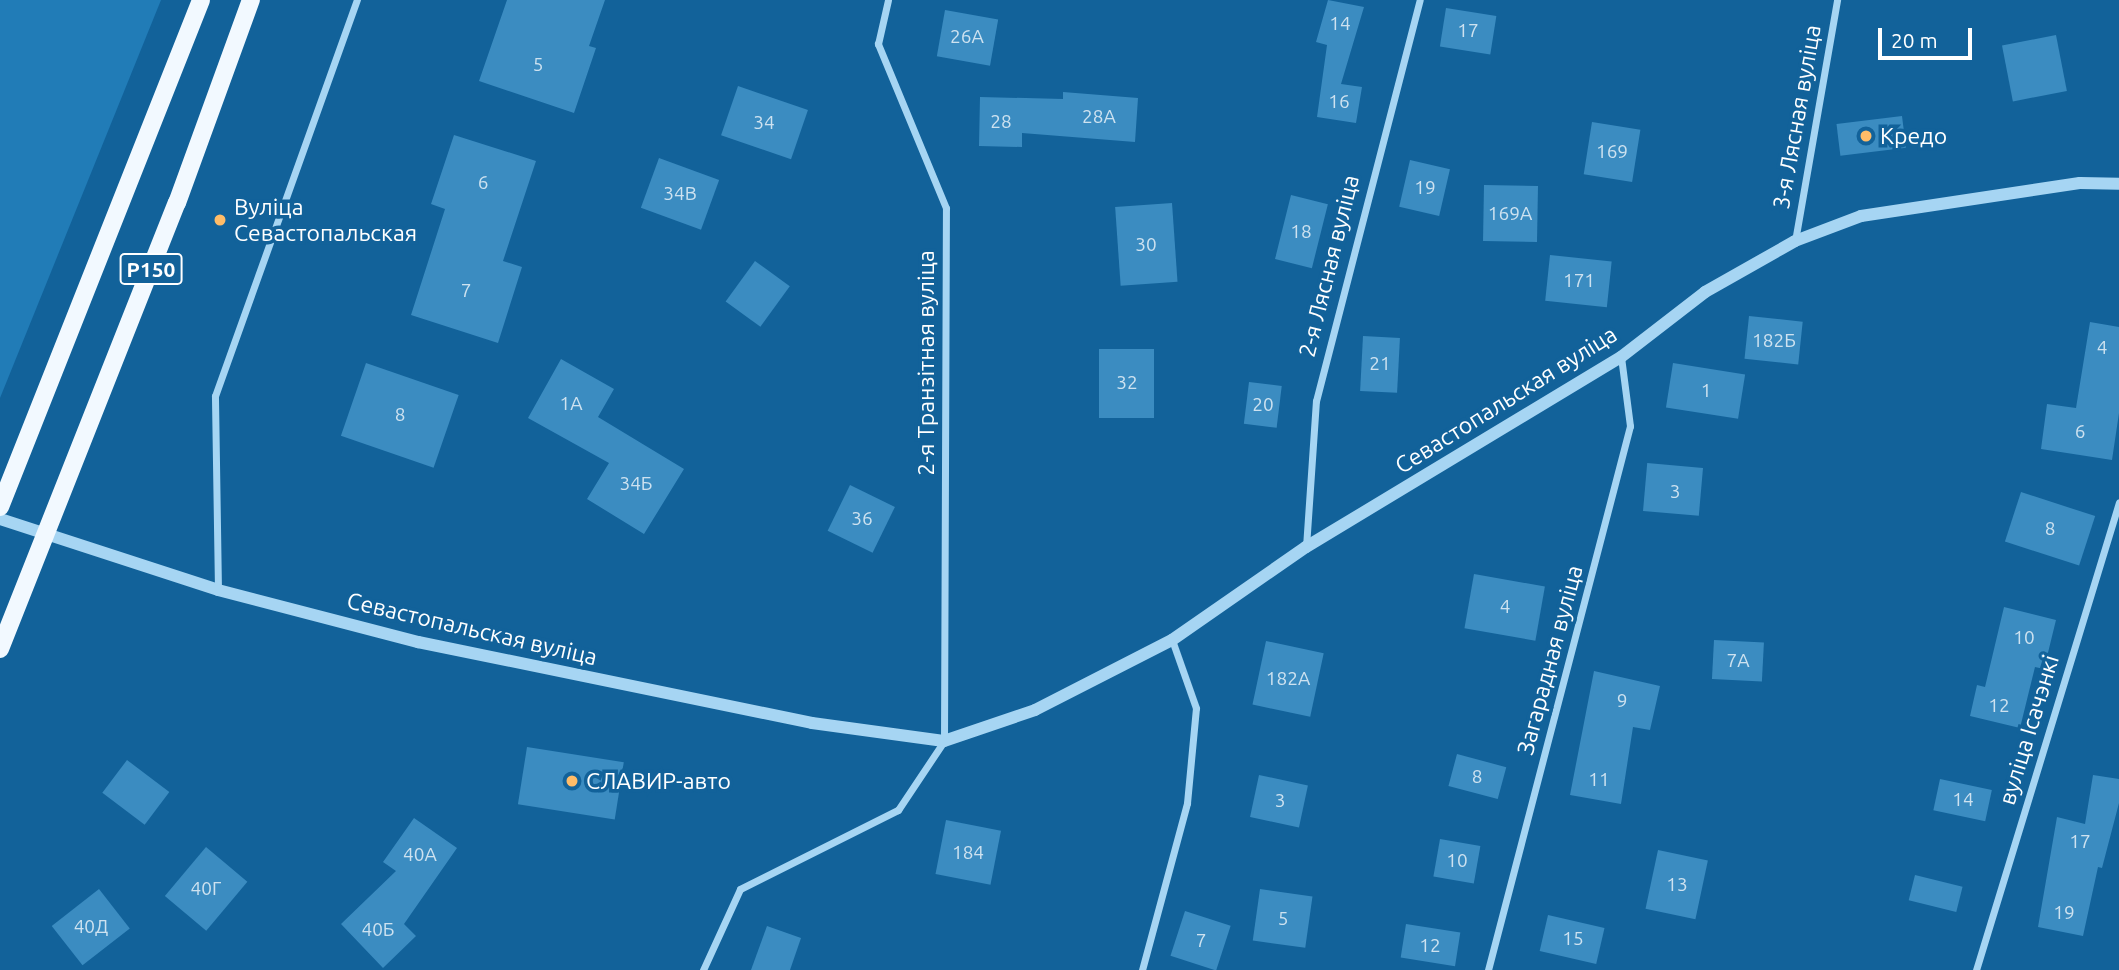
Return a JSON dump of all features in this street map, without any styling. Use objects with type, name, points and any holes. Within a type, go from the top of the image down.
[{"type":"main road","name":"Р150","points":[[0,507],[201,0]]},
{"type":"main road","name":"Р150","points":[[0,649],[46,536],[251,0]]},
{"type":"street","points":[[218,590],[215,396],[357,0]]},
{"type":"street","name":"2-я Транзітная вуліца","points":[[888,0],[878,44],[946,208],[944,741]]},
{"type":"street","name":"2-я Лясная вуліца","points":[[1306,547],[1316,401],[1420,0]]},
{"type":"street","name":"3-я Лясная вуліца","points":[[1795,241],[1837,0]]},
{"type":"street","name":"Севастопальская вуліца","points":[[0,519],[218,590],[418,642],[812,723],[944,741],[1035,710],[1172,640],[1306,547],[1621,358],[1705,292],[1795,241],[1861,216],[2080,183],[2119,184]]},
{"type":"street","name":"Загарадная вуліца","points":[[1488,970],[1630,426],[1621,358]]},
{"type":"street","name":"вуліца Ісачэнкі","points":[[1976,970],[2119,502]]},
{"type":"street","points":[[1142,970],[1187,803],[1196,708],[1172,640]]},
{"type":"street","points":[[701,969],[740,890],[898,810],[944,741]]},
{"type":"shaded area","points":[[0,0],[161,0],[0,398]]},
{"type":"building","points":[[507,0],[605,0],[589,46],[596,48],[574,113],[479,81]]},
{"type":"building","points":[[1328,0],[1364,7],[1341,84],[1362,87],[1356,123],[1317,117],[1327,45],[1316,42]]},
{"type":"building","points":[[1446,8],[1496,16],[1490,54],[1440,47]]},
{"type":"building","points":[[945,10],[998,19],[990,66],[937,56]]},
{"type":"building","points":[[2056,35],[2067,91],[2013,101],[2002,45]]},
{"type":"building","points":[[738,86],[808,110],[791,159],[721,135]]},
{"type":"building","points":[[1063,92],[1138,98],[1135,142],[1022,133],[1022,147],[979,146],[980,97],[1063,99]]},
{"type":"building","points":[[1902,116],[1906,148],[1840,156],[1836,124]]},
{"type":"building","points":[[1592,122],[1640,130],[1632,182],[1584,174]]},
{"type":"building","points":[[454,135],[536,161],[503,261],[522,267],[498,343],[411,315],[445,209],[431,204]]},
{"type":"building","points":[[659,158],[719,180],[701,230],[641,208]]},
{"type":"building","points":[[1410,160],[1450,169],[1439,216],[1399,207]]},
{"type":"building","points":[[1484,185],[1538,186],[1537,242],[1483,241]]},
{"type":"building","points":[[1291,195],[1328,204],[1312,268],[1275,259]]},
{"type":"building","points":[[1172,203],[1178,282],[1121,286],[1115,207]]},
{"type":"building","points":[[1550,255],[1612,261],[1607,307],[1545,301]]},
{"type":"building","points":[[755,261],[790,286],[760,327],[726,301]]},
{"type":"building","points":[[1749,316],[1803,322],[1798,364],[1745,359]]},
{"type":"building","points":[[2090,322],[2119,327],[2119,413],[2112,460],[2041,449],[2047,404],[2076,408]]},
{"type":"building","points":[[1363,336],[1400,338],[1397,393],[1360,391]]},
{"type":"building","points":[[1099,349],[1154,349],[1154,418],[1099,418]]},
{"type":"building","points":[[561,359],[614,389],[598,417],[684,469],[644,534],[587,499],[609,463],[528,418]]},
{"type":"building","points":[[366,363],[459,395],[434,468],[341,436]]},
{"type":"building","points":[[1673,363],[1745,374],[1738,419],[1666,407]]},
{"type":"building","points":[[1249,382],[1282,386],[1277,428],[1244,424]]},
{"type":"building","points":[[1647,463],[1703,468],[1699,516],[1643,511]]},
{"type":"building","points":[[850,485],[895,507],[873,553],[828,531]]},
{"type":"building","points":[[2021,492],[2095,516],[2079,566],[2005,541]]},
{"type":"building","points":[[1474,574],[1545,587],[1535,641],[1464,628]]},
{"type":"building","points":[[2004,607],[2056,620],[2044,669],[2035,667],[2020,728],[1970,716],[1977,685],[1985,687]]},
{"type":"building","points":[[1714,640],[1764,643],[1762,682],[1712,679]]},
{"type":"building","points":[[1266,641],[1324,653],[1310,717],[1252,705]]},
{"type":"building","points":[[1594,671],[1660,686],[1650,730],[1633,727],[1621,804],[1570,795]]},
{"type":"building","points":[[527,747],[624,762],[615,820],[518,804]]},
{"type":"building","points":[[1457,754],[1506,767],[1498,799],[1448,786]]},
{"type":"building","points":[[127,760],[169,792],[145,825],[102,793]]},
{"type":"building","points":[[1259,775],[1308,785],[1299,827],[1250,817]]},
{"type":"building","points":[[2093,775],[2119,779],[2119,803],[2102,868],[2098,867],[2083,936],[2038,927],[2057,817],[2085,824]]},
{"type":"building","points":[[1940,779],[1992,790],[1985,821],[1933,810]]},
{"type":"building","points":[[414,818],[457,848],[404,924],[416,936],[383,968],[341,924],[396,871],[383,862]]},
{"type":"building","points":[[946,820],[1001,831],[990,885],[936,874]]},
{"type":"building","points":[[1440,839],[1480,846],[1474,884],[1433,876]]},
{"type":"building","points":[[206,847],[247,882],[206,931],[165,896]]},
{"type":"building","points":[[1658,850],[1708,861],[1695,919],[1646,909]]},
{"type":"building","points":[[1915,875],[1963,887],[1956,912],[1909,900]]},
{"type":"building","points":[[99,889],[130,928],[83,965],[52,926]]},
{"type":"building","points":[[1260,889],[1312,896],[1305,948],[1253,940]]},
{"type":"building","points":[[1185,911],[1231,926],[1216,970],[1170,956]]},
{"type":"building","points":[[1548,915],[1605,928],[1596,964],[1540,951]]},
{"type":"building","points":[[1406,924],[1460,933],[1455,966],[1401,958]]},
{"type":"building","points":[[767,926],[801,938],[790,970],[751,970]]},
{"type":"place","name":"Кредо","points":[[1866,136]]},
{"type":"place","name":"Вуліца Севастопальская","points":[[220,220]]},
{"type":"place","name":"СЛАВИР-авто","points":[[572,781]]}]
